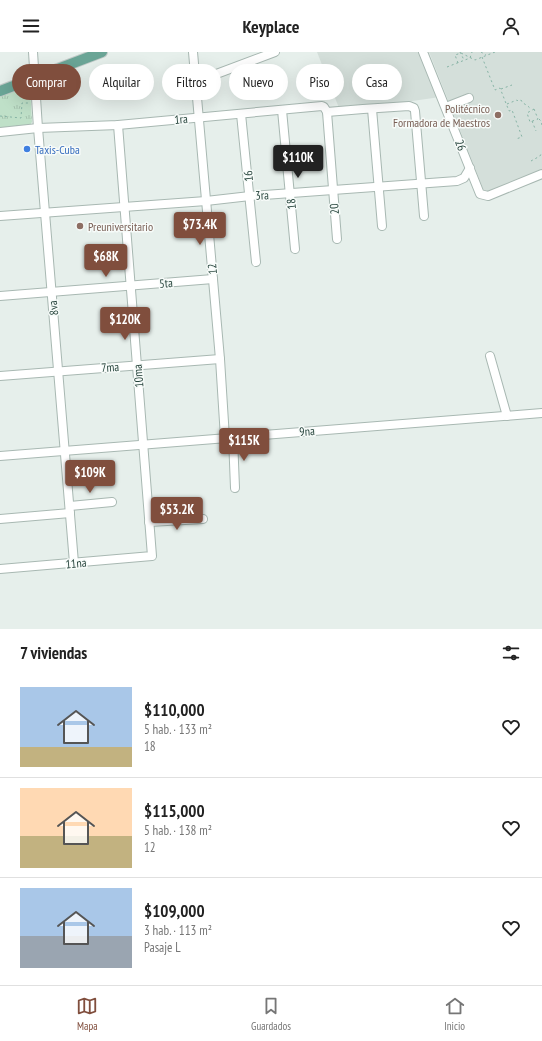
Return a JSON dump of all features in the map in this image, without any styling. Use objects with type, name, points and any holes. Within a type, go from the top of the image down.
[{"type":"main road","points":[[71,64],[102,52]]},
{"type":"main road","points":[[0,91],[12,87]]},
{"type":"street","name":"8va","points":[[33,52],[34,64]]},
{"type":"street","name":"12","points":[[193,52],[194,64]]},
{"type":"street","points":[[221,72],[275,52]]},
{"type":"street","name":"26","points":[[423,52],[480,194],[488,196],[542,174]]},
{"type":"street","points":[[446,108],[469,98]]},
{"type":"street","name":"8va","points":[[36,100],[74,563]]},
{"type":"street","name":"12","points":[[196,100],[220,359],[235,488]]},
{"type":"street","name":"1ra","points":[[0,132],[38,128],[118,125],[322,106],[326,110],[372,109],[409,106],[415,110],[422,184]]},
{"type":"street","points":[[372,109],[382,226]]},
{"type":"street","name":"18","points":[[282,110],[295,249]]},
{"type":"street","name":"20","points":[[326,110],[337,239]]},
{"type":"street","name":"16","points":[[241,114],[256,262]]},
{"type":"street","name":"10ma","points":[[118,125],[152,556]]},
{"type":"street","name":"3ra","points":[[0,216],[206,201],[250,196],[457,182],[464,178],[470,168]]},
{"type":"street","points":[[422,184],[424,216]]},
{"type":"street","name":"5ta","points":[[0,296],[213,279]]},
{"type":"street","points":[[490,356],[507,416]]},
{"type":"street","name":"7ma","points":[[0,376],[220,359]]},
{"type":"street","name":"9na","points":[[0,456],[542,413]]},
{"type":"street","points":[[0,519],[70,510],[112,502]]},
{"type":"street","points":[[149,522],[203,519]]},
{"type":"street","name":"11na","points":[[0,569],[152,556]]},
{"type":"path","points":[[470,58],[472,52]]},
{"type":"path","points":[[481,52],[487,55]]},
{"type":"path","points":[[461,53],[475,60],[495,52]]},
{"type":"path","points":[[461,53],[464,60]]},
{"type":"path","points":[[458,63],[455,56],[461,53]]},
{"type":"path","points":[[482,57],[495,90],[500,88],[501,90],[512,85]]},
{"type":"path","points":[[447,67],[470,58]]},
{"type":"path","points":[[501,90],[510,112],[512,110],[522,137],[516,139]]},
{"type":"path","points":[[507,104],[521,100],[529,106],[531,111]]},
{"type":"path","points":[[0,116],[21,118],[22,103],[30,103]]},
{"type":"path","points":[[536,131],[532,121],[530,122],[526,113],[534,109],[542,125]]},
{"type":"path","points":[[532,121],[538,119]]},
{"type":"path","points":[[531,161],[540,156],[542,152]]},
{"type":"shaded area","points":[[317,52],[422,52],[440,97],[378,106],[339,108],[336,100],[344,100],[344,64],[322,64]]},
{"type":"shaded area","name":"Politécnico Formadora de Maestros","points":[[429,52],[542,52],[542,179],[488,201]]},
{"type":"green space","points":[[12,90],[12,100],[31,100],[32,122],[30,125],[0,128],[0,94]]},
{"type":"place","name":"Politécnico Formadora de Maestros","points":[[498,115]]},
{"type":"place","name":"Taxis-Cuba","points":[[27,149]]},
{"type":"place","name":"Preuniversitario","points":[[80,226]]}]
